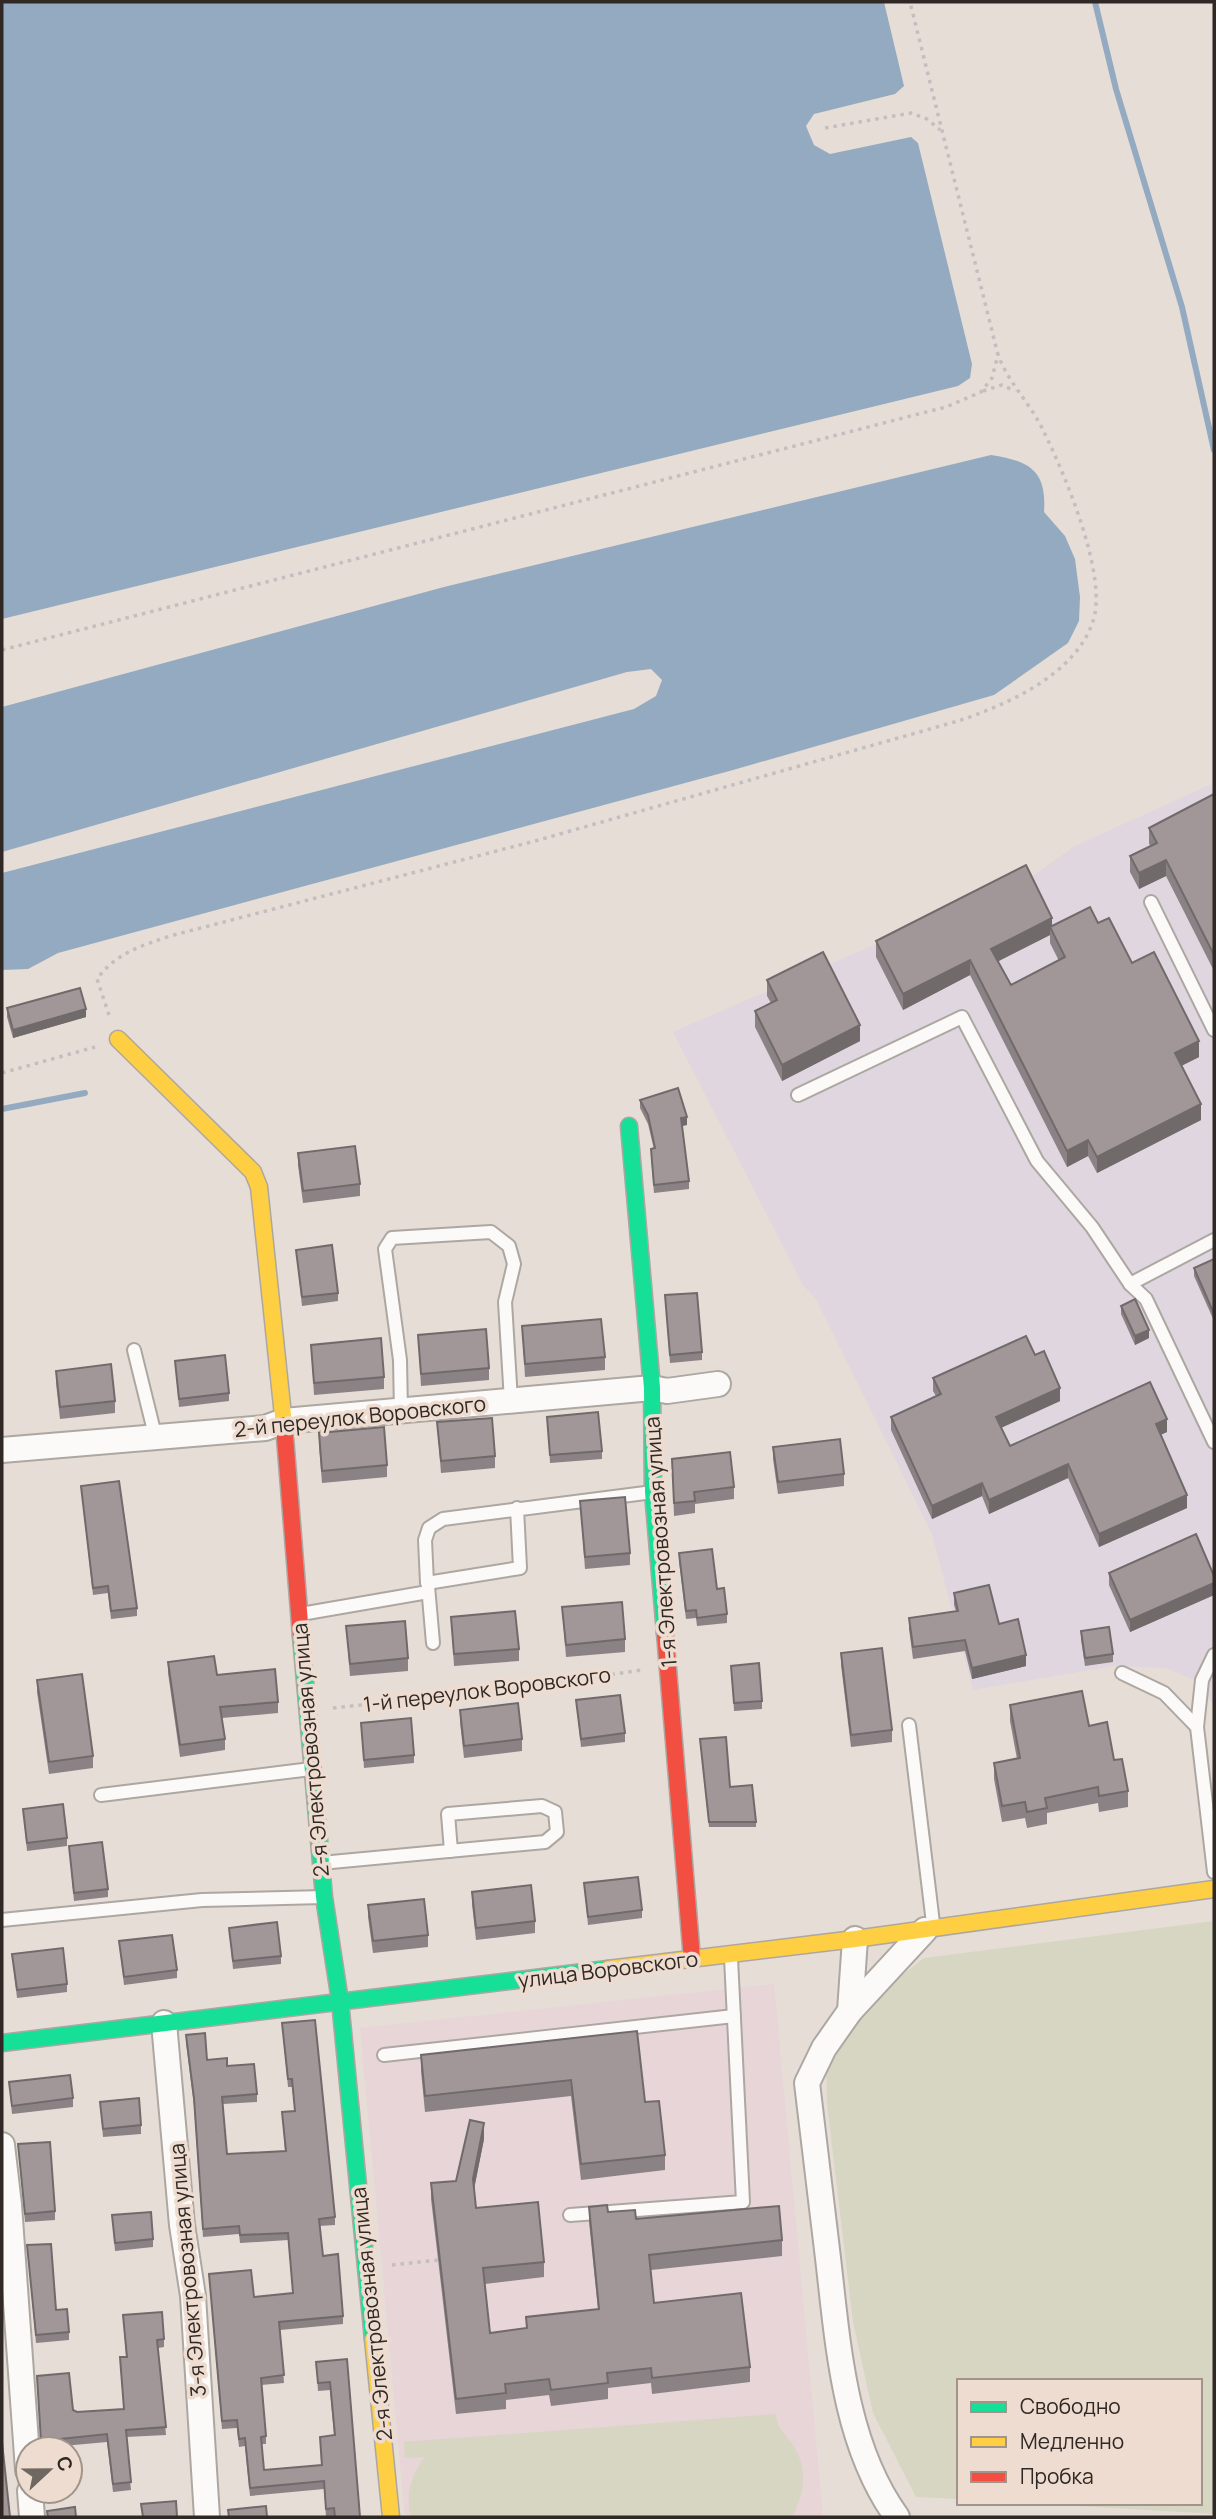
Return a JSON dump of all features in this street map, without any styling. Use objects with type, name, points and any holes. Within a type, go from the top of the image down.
[{"type":"street","name":"2-я Электровозная улица","points":[[118,1039],[253,1172],[263,1211],[284,1421],[297,1614],[324,1897],[340,2001],[391,2517]]},
{"type":"street","name":"1-я Электровозная улица","points":[[629,1126],[652,1388],[653,1492],[692,1959]]},
{"type":"street","name":"2-й переулок Воровского","points":[[2,1450],[155,1435],[265,1428],[284,1421],[652,1388],[667,1391],[718,1384]]},
{"type":"street","name":"улица Воровского","points":[[2,2043],[855,1939],[1214,1889]]},
{"type":"street","points":[[897,2517],[886,2502],[862,2449],[841,2365],[807,2083],[824,2048],[850,2011],[929,1929]]},
{"type":"street","points":[[850,2011],[855,1939]]},
{"type":"street","name":"3-я Электровозная улица","points":[[164,2023],[182,2225],[193,2296],[207,2517]]},
{"type":"street","points":[[2,2145],[9,2205],[25,2435]]},
{"type":"lane","points":[[1152,902],[1214,1030]]},
{"type":"lane","points":[[797,1095],[962,1017],[1037,1161],[1092,1227],[1130,1284],[1146,1299],[1213,1436]]},
{"type":"lane","points":[[401,1411],[400,1360],[384,1249],[392,1238],[406,1235],[491,1232],[509,1246],[514,1264],[506,1302],[511,1401]]},
{"type":"lane","points":[[1130,1284],[1214,1240]]},
{"type":"lane","points":[[134,1350],[155,1435]]},
{"type":"lane","points":[[433,1643],[425,1541],[429,1528],[443,1519],[653,1492]]},
{"type":"lane","points":[[297,1614],[520,1568],[517,1508]]},
{"type":"lane","points":[[1214,1655],[1202,1680],[1196,1727],[1210,1807],[1214,1872]]},
{"type":"lane","points":[[1122,1673],[1164,1693],[1196,1727]]},
{"type":"lane","points":[[909,1725],[929,1929]]},
{"type":"lane","points":[[102,1796],[312,1769]]},
{"type":"lane","points":[[321,1863],[451,1851],[545,1842],[557,1832],[555,1812],[542,1806],[448,1814],[451,1851]]},
{"type":"lane","points":[[2,1920],[202,1900],[324,1897]]},
{"type":"lane","points":[[570,2215],[743,2202],[731,1954]]},
{"type":"lane","points":[[384,2055],[734,2016]]},
{"type":"path","points":[[2,1073],[118,1039],[97,979],[117,957],[170,936],[522,844],[876,746],[993,709],[1025,692],[1062,665],[1081,646],[1093,624],[1098,601],[1095,573],[1074,505],[1044,431],[1016,391],[998,355],[910,2]]},
{"type":"path","points":[[825,128],[911,113],[927,119],[942,132]]},
{"type":"path","points":[[981,392],[992,378],[998,355]]},
{"type":"path","points":[[2,650],[779,452],[946,407],[1002,385],[1016,391]]},
{"type":"path","name":"1-й переулок Воровского","points":[[306,1712],[536,1686],[667,1667]]},
{"type":"path","points":[[368,2268],[438,2260]]},
{"type":"shaded area","points":[[1214,783],[1214,1713],[1213,1704],[1194,1680],[1166,1668],[1113,1666],[973,1690],[932,1534],[816,1299],[803,1285],[673,1032],[1033,876],[1075,846]]},
{"type":"shaded area","points":[[774,1984],[823,2517],[405,2517],[360,2028]]},
{"type":"green space","points":[[1214,1921],[1214,2514],[1061,2505],[1202,2505],[1202,2379],[957,2379],[957,2499],[916,2497],[873,2413],[853,2322],[827,2104],[826,2062],[847,2030],[887,1987],[924,1958]]},
{"type":"green space","points":[[776,2414],[781,2429],[794,2446],[802,2469],[801,2493],[792,2517],[411,2517],[410,2486],[425,2457],[405,2458],[404,2442]]},
{"type":"water","points":[[2,2],[884,2],[904,86],[895,94],[814,114],[806,126],[814,145],[830,154],[911,137],[918,143],[972,364],[970,378],[958,386],[2,619]]},
{"type":"water","points":[[991,455],[1025,465],[1039,477],[1044,512],[1065,536],[1075,559],[1080,597],[1079,621],[1068,643],[994,695],[733,770],[58,953],[28,969],[2,970],[2,873],[634,709],[656,696],[662,680],[651,669],[627,672],[2,852],[2,707],[444,587]]},
{"type":"building","points":[[1214,794],[1214,955],[1166,860],[1139,873],[1130,856],[1157,843],[1149,828]]},
{"type":"building","points":[[1026,865],[1052,918],[991,949],[1011,985],[1065,957],[1050,927],[1090,907],[1098,923],[1109,918],[1132,963],[1154,952],[1199,1041],[1175,1053],[1201,1104],[1097,1157],[1088,1140],[1067,1151],[970,960],[903,994],[876,941]]},
{"type":"building","points":[[823,952],[860,1025],[782,1065],[755,1011],[777,1000],[767,980]]},
{"type":"building","points":[[80,988],[86,1009],[13,1030],[7,1008]]},
{"type":"building","points":[[678,1088],[687,1117],[681,1118],[689,1181],[654,1185],[651,1149],[655,1148],[648,1115],[640,1100]]},
{"type":"building","points":[[355,1146],[360,1184],[303,1191],[298,1153]]},
{"type":"building","points":[[332,1245],[338,1293],[302,1297],[296,1250]]},
{"type":"building","points":[[1214,1259],[1214,1314],[1194,1268]]},
{"type":"building","points":[[697,1293],[702,1352],[670,1355],[665,1295]]},
{"type":"building","points":[[1135,1299],[1149,1330],[1135,1336],[1121,1306]]},
{"type":"building","points":[[601,1319],[605,1357],[525,1364],[522,1326]]},
{"type":"building","points":[[486,1329],[489,1368],[421,1374],[418,1335]]},
{"type":"building","points":[[1026,1336],[1035,1355],[1044,1351],[1060,1388],[996,1417],[1010,1446],[1150,1382],[1167,1419],[1156,1424],[1187,1495],[1099,1534],[1068,1464],[989,1500],[982,1483],[932,1506],[891,1417],[941,1394],[933,1378]]},
{"type":"building","points":[[381,1338],[384,1377],[314,1383],[311,1345]]},
{"type":"building","points":[[225,1355],[229,1393],[179,1399],[175,1361]]},
{"type":"building","points":[[111,1364],[115,1401],[60,1407],[56,1371]]},
{"type":"building","points":[[598,1412],[602,1451],[550,1455],[547,1417]]},
{"type":"building","points":[[492,1418],[495,1456],[441,1461],[437,1422]]},
{"type":"building","points":[[384,1427],[387,1465],[322,1471],[319,1433]]},
{"type":"building","points":[[840,1439],[844,1474],[778,1482],[773,1447]]},
{"type":"building","points":[[730,1452],[734,1487],[694,1492],[695,1501],[674,1503],[672,1459]]},
{"type":"building","points":[[119,1481],[137,1608],[111,1611],[108,1586],[93,1588],[81,1486]]},
{"type":"building","points":[[625,1497],[630,1553],[585,1557],[580,1501]]},
{"type":"building","points":[[1196,1534],[1214,1576],[1214,1583],[1130,1620],[1109,1573]]},
{"type":"building","points":[[712,1549],[717,1589],[724,1588],[727,1614],[697,1618],[696,1610],[686,1611],[679,1553]]},
{"type":"building","points":[[989,1585],[999,1624],[1018,1619],[1026,1655],[972,1668],[965,1640],[913,1647],[909,1618],[958,1611],[954,1593]]},
{"type":"building","points":[[622,1602],[625,1639],[566,1645],[562,1607]]},
{"type":"building","points":[[515,1611],[519,1649],[454,1654],[451,1617]]},
{"type":"building","points":[[405,1621],[408,1658],[350,1664],[346,1626]]},
{"type":"building","points":[[1109,1627],[1113,1654],[1085,1658],[1081,1631]]},
{"type":"building","points":[[882,1648],[892,1730],[851,1735],[841,1653]]},
{"type":"building","points":[[214,1656],[217,1675],[275,1669],[278,1702],[220,1707],[225,1739],[180,1745],[168,1662]]},
{"type":"building","points":[[759,1663],[762,1701],[734,1703],[731,1666]]},
{"type":"building","points":[[82,1674],[93,1756],[49,1762],[37,1680]]},
{"type":"building","points":[[1082,1691],[1089,1726],[1107,1722],[1114,1760],[1122,1759],[1128,1791],[1099,1796],[1098,1787],[1045,1798],[1047,1808],[1027,1812],[1025,1802],[1002,1806],[994,1763],[1020,1758],[1010,1705]]},
{"type":"building","points":[[620,1695],[625,1733],[581,1739],[576,1700]]},
{"type":"building","points":[[518,1703],[522,1739],[464,1746],[460,1710]]},
{"type":"building","points":[[411,1718],[414,1755],[364,1760],[361,1723]]},
{"type":"building","points":[[726,1737],[730,1787],[752,1785],[756,1822],[709,1822],[700,1739]]},
{"type":"building","points":[[63,1804],[67,1838],[27,1843],[23,1809]]},
{"type":"building","points":[[102,1842],[108,1889],[74,1893],[69,1846]]},
{"type":"building","points":[[638,1877],[642,1910],[588,1917],[584,1883]]},
{"type":"building","points":[[531,1885],[535,1921],[476,1928],[472,1892]]},
{"type":"building","points":[[424,1899],[428,1935],[373,1941],[368,1905]]},
{"type":"building","points":[[277,1922],[281,1956],[233,1961],[229,1928]]},
{"type":"building","points":[[172,1935],[177,1970],[124,1977],[119,1941]]},
{"type":"building","points":[[63,1948],[67,1984],[17,1990],[12,1954]]},
{"type":"building","points":[[315,2020],[335,2217],[319,2219],[323,2256],[338,2254],[343,2316],[279,2322],[284,2375],[261,2378],[266,2436],[261,2437],[264,2470],[322,2465],[320,2437],[335,2435],[330,2382],[318,2383],[316,2362],[347,2359],[360,2517],[335,2517],[334,2508],[326,2509],[324,2481],[250,2488],[245,2438],[239,2439],[237,2420],[222,2421],[209,2274],[251,2270],[254,2297],[293,2293],[288,2233],[240,2235],[239,2226],[203,2229],[194,2098],[186,2035],[205,2033],[207,2060],[227,2058],[227,2066],[254,2064],[257,2094],[222,2097],[227,2154],[286,2151],[282,2112],[295,2111],[292,2079],[288,2079],[282,2023]]},
{"type":"building","points":[[637,2031],[645,2102],[659,2101],[665,2155],[581,2164],[571,2080],[425,2096],[421,2055]]},
{"type":"building","points":[[70,2075],[73,2098],[12,2106],[9,2082]]},
{"type":"building","points":[[139,2098],[141,2125],[103,2129],[100,2102]]},
{"type":"building","points":[[470,2120],[484,2123],[473,2179],[476,2208],[538,2202],[544,2262],[483,2268],[490,2333],[527,2328],[526,2317],[599,2309],[589,2207],[607,2205],[608,2212],[635,2210],[636,2219],[779,2206],[782,2240],[649,2255],[654,2303],[741,2293],[750,2367],[652,2378],[651,2368],[607,2373],[608,2383],[551,2390],[549,2379],[505,2384],[506,2393],[456,2399],[431,2183],[456,2181]]},
{"type":"building","points":[[50,2142],[55,2211],[25,2214],[18,2144]]},
{"type":"building","points":[[151,2212],[153,2239],[115,2243],[112,2215]]},
{"type":"building","points":[[51,2244],[56,2310],[67,2309],[69,2332],[36,2335],[27,2245]]},
{"type":"building","points":[[162,2312],[164,2339],[157,2340],[166,2427],[126,2430],[131,2482],[113,2484],[107,2434],[41,2435],[37,2376],[69,2373],[73,2410],[77,2412],[124,2409],[120,2357],[127,2357],[123,2315]]},
{"type":"building","points":[[2,2442],[10,2517],[2,2517]]},
{"type":"building","points":[[176,2501],[177,2517],[143,2517],[141,2504]]},
{"type":"building","points":[[266,2506],[267,2517],[229,2517],[228,2510]]},
{"type":"building","points":[[75,2507],[76,2517],[48,2517],[47,2511]]},
{"type":"waterway","points":[[1095,2],[1116,89],[1182,307],[1214,450]]},
{"type":"waterway","points":[[2,1109],[85,1093]]},
{"type":"traffic: fast","points":[[629,1126],[652,1388],[653,1492],[665,1633]]},
{"type":"traffic: fast","points":[[301,1636],[324,1897],[340,2001],[373,2339]]},
{"type":"traffic: fast","points":[[2,2043],[608,1969]]},
{"type":"traffic: slow","points":[[118,1039],[253,1172],[259,1187],[284,1425]]},
{"type":"traffic: slow","points":[[608,1969],[855,1939],[1214,1889]]},
{"type":"traffic: slow","points":[[373,2339],[391,2517]]},
{"type":"traffic: jam","points":[[284,1425],[301,1636]]},
{"type":"traffic: jam","points":[[665,1633],[692,1959]]}]
